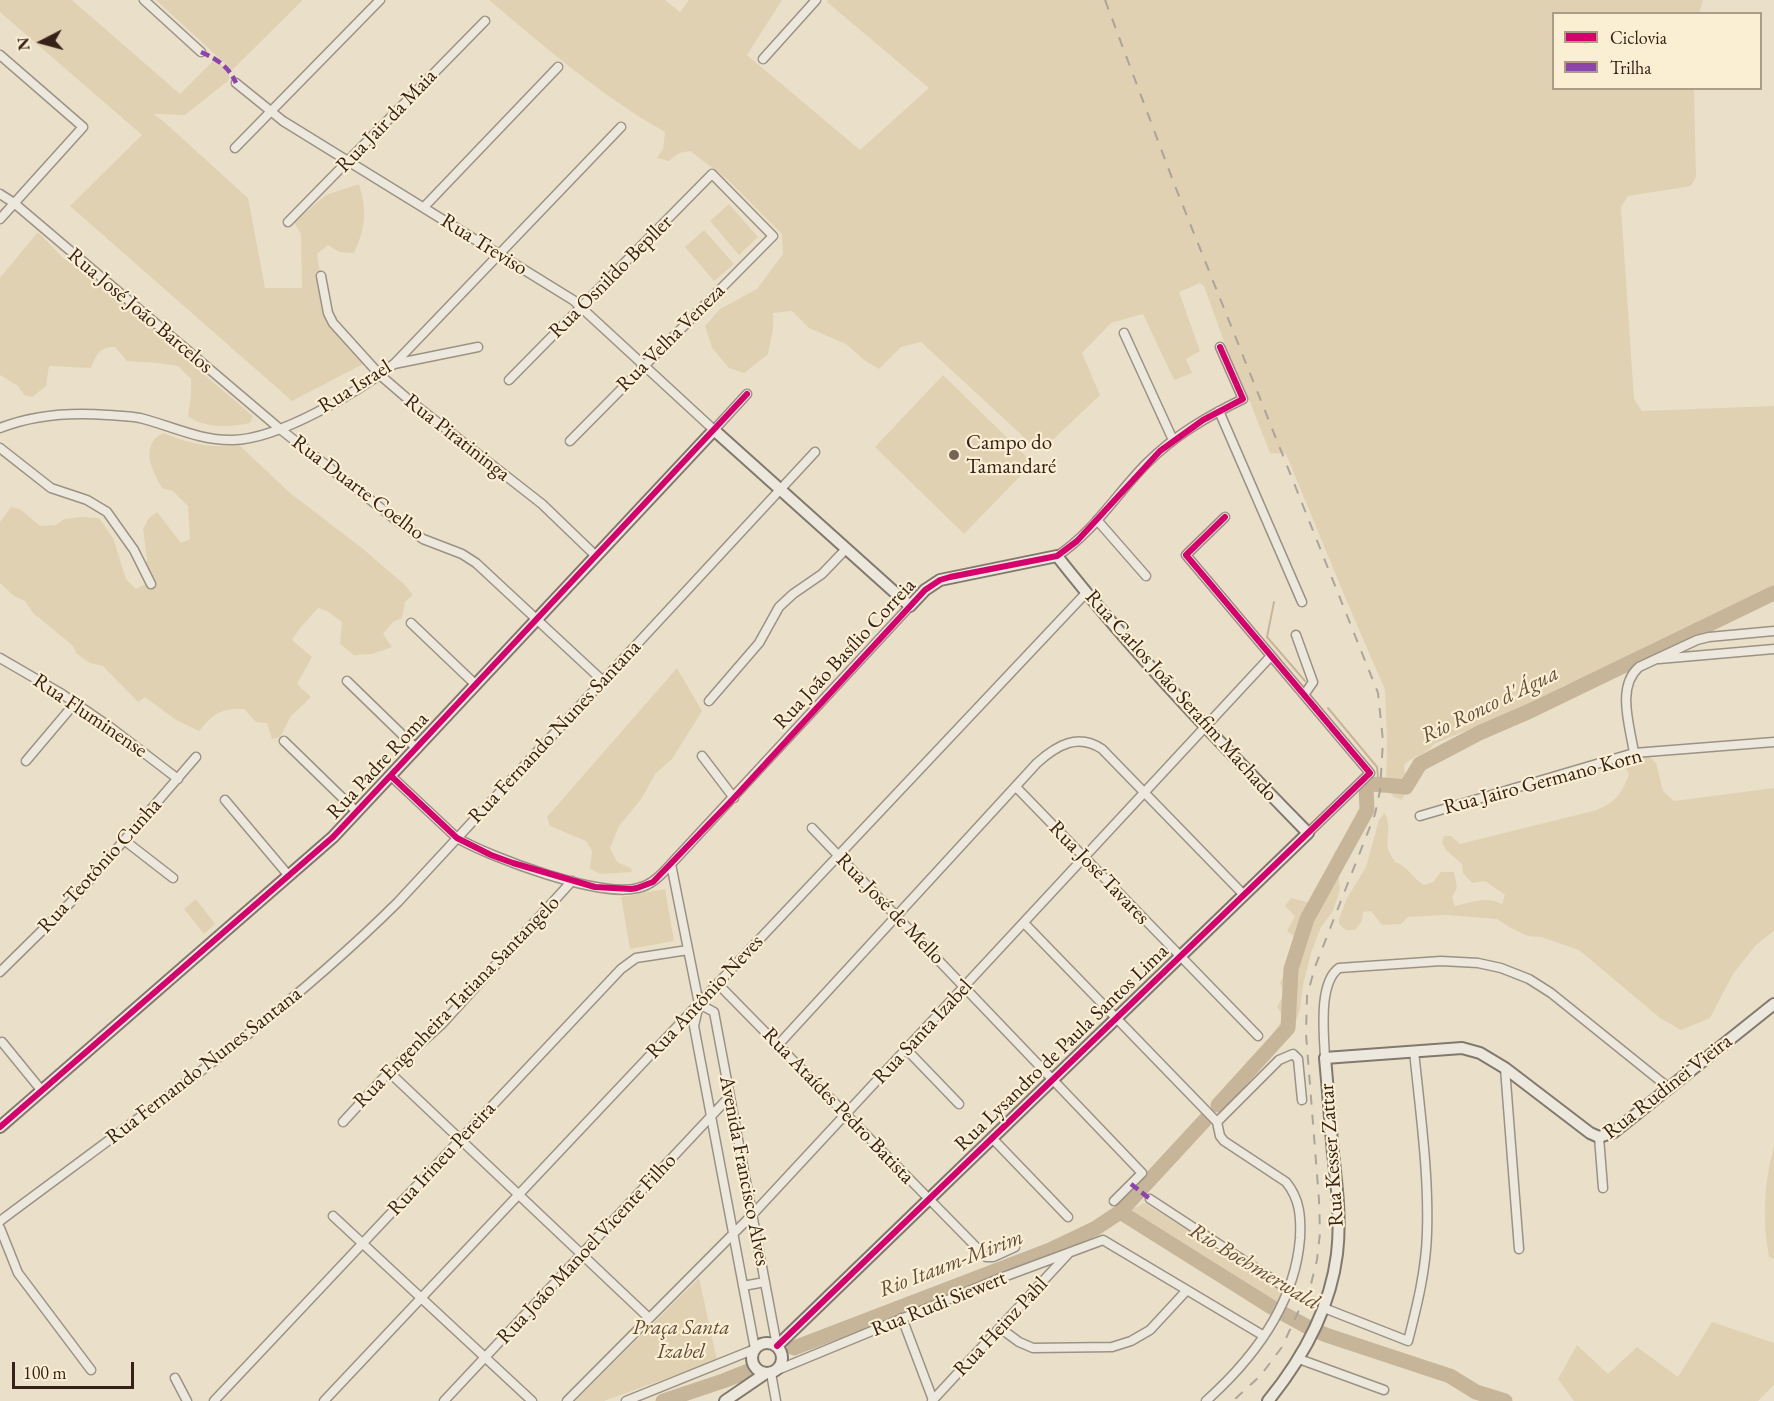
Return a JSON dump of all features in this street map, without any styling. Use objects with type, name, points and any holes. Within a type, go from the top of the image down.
[{"type":"street","points":[[144,0],[201,52]]},
{"type":"street","points":[[235,148],[380,0]]},
{"type":"street","points":[[763,58],[816,0]]},
{"type":"street","name":"Rua Jair da Maia","points":[[288,222],[485,21]]},
{"type":"street","points":[[0,55],[83,127],[0,219]]},
{"type":"street","points":[[424,207],[558,67]]},
{"type":"street","name":"Rua Treviso","points":[[236,83],[270,112],[582,307],[714,430]]},
{"type":"street","name":"Rua Israel","points":[[0,428],[50,415],[89,413],[140,418],[197,437],[248,438],[279,429],[308,416],[380,375],[394,364],[621,127]]},
{"type":"street","name":"Rua Velha Veneza","points":[[570,441],[773,236],[712,174]]},
{"type":"street","name":"Rua Osnildo Bepller","points":[[509,381],[712,174]]},
{"type":"street","name":"Rua José João Barcelos","points":[[0,194],[14,203],[279,429]]},
{"type":"street","name":"Rua Piratininga","points":[[321,276],[328,313],[333,323],[380,375],[542,504],[596,556]]},
{"type":"street","points":[[1124,333],[1173,440]]},
{"type":"street","points":[[394,364],[478,347]]},
{"type":"street","name":"Rua João Basílio Correia","points":[[391,776],[457,838],[513,863],[607,889],[637,888],[653,882],[734,798],[925,590],[940,580],[1057,556],[1077,541],[1147,463],[1173,440],[1243,399],[1220,347]]},
{"type":"street","name":"Rua Padre Roma","points":[[0,1127],[289,876],[357,812],[747,394]]},
{"type":"street","points":[[1219,411],[1302,602]]},
{"type":"street","name":"Rua Duarte Coelho","points":[[279,429],[406,528],[432,543],[469,558],[603,681]]},
{"type":"street","points":[[714,430],[910,606]]},
{"type":"street","points":[[0,448],[51,488],[87,500],[107,512],[134,549],[151,584]]},
{"type":"street","name":"Rua Fernando Nunes Santana","points":[[0,1221],[292,999],[363,936],[457,838],[815,452]]},
{"type":"street","points":[[1225,517],[1186,555],[1304,694],[1313,682],[1296,635]]},
{"type":"street","points":[[1097,520],[1146,576]]},
{"type":"street","points":[[708,701],[759,643],[779,607],[822,574],[846,549]]},
{"type":"street","name":"Rua Carlos João Serafim Machado","points":[[1057,556],[1086,593],[1205,728],[1308,833]]},
{"type":"street","name":"Rua Antônio Neves","points":[[324,1401],[1086,593]]},
{"type":"street","points":[[411,623],[476,685]]},
{"type":"street","points":[[1634,753],[1626,697],[1628,681],[1632,673],[1653,660],[1709,637],[1774,631]]},
{"type":"street","points":[[1653,660],[1774,649]]},
{"type":"street","name":"Rua Santa Izabel","points":[[567,1401],[752,1215],[1271,656]]},
{"type":"street","name":"Rua Fluminense","points":[[0,658],[75,703],[178,779]]},
{"type":"street","points":[[346,681],[417,749]]},
{"type":"street","name":"Rua Lysandro de Paula Santos Lima","points":[[777,1346],[1370,773],[1304,694]]},
{"type":"street","points":[[26,761],[75,703]]},
{"type":"street","points":[[778,1045],[1046,755],[1061,745],[1077,740],[1087,741],[1102,749],[1244,895]]},
{"type":"street","points":[[284,741],[357,812]]},
{"type":"street","name":"Rua Jairo Germano Korn","points":[[1419,816],[1634,753],[1774,742]]},
{"type":"street","points":[[702,756],[734,798]]},
{"type":"street","name":"Rua Teotônio Cunha","points":[[0,972],[59,915],[196,757]]},
{"type":"street","name":"Rua José Tavares","points":[[1016,787],[1258,1036]]},
{"type":"street","points":[[225,800],[289,876]]},
{"type":"street","name":"Rua José de Mello","points":[[812,828],[1142,1173],[1114,1202]]},
{"type":"street","points":[[124,840],[173,878]]},
{"type":"street","name":"Avenida Francisco Alves","points":[[671,864],[699,1004],[694,1026],[755,1349]]},
{"type":"street","name":"Rua Engenheira Tatiana Santangelo","points":[[343,1122],[389,1072],[441,1025],[572,881]]},
{"type":"street","points":[[1024,923],[1217,1122],[1220,1136],[1224,1141],[1286,1182],[1297,1199],[1301,1220],[1300,1243],[1282,1308],[1239,1368],[1206,1401]]},
{"type":"street","name":"Rua Irineu Pereira","points":[[214,1401],[629,961],[645,956],[688,950]]},
{"type":"street","name":"Rua Kesser Zattar","points":[[1268,1401],[1299,1359],[1314,1332],[1324,1308],[1336,1256],[1339,1226],[1325,1058],[1325,1000],[1328,982],[1339,968],[1441,961],[1478,963],[1501,968],[1528,979],[1551,993],[1669,1088]]},
{"type":"street","name":"Rua Ataídes Pedro Batista","points":[[718,984],[986,1257],[993,1257],[1015,1247]]},
{"type":"street","name":"Avenida Francisco Alves","points":[[699,1004],[714,1012],[777,1346]]},
{"type":"street","name":"Rua Rudinei Vieira","points":[[1603,1188],[1599,1137],[1614,1132],[1773,1007]]},
{"type":"street","points":[[2,1042],[42,1091]]},
{"type":"street","points":[[1325,1058],[1448,1048],[1471,1050],[1505,1068],[1590,1133],[1599,1137]]},
{"type":"street","points":[[907,1050],[959,1104]]},
{"type":"street","points":[[1324,1308],[1408,1341],[1421,1285],[1427,1235],[1426,1188],[1414,1051]]},
{"type":"street","points":[[1217,1122],[1279,1060],[1289,1054],[1293,1054],[1298,1059],[1302,1100]]},
{"type":"street","points":[[1505,1068],[1519,1249]]},
{"type":"street","points":[[389,1072],[649,1318]]},
{"type":"street","name":"Rua João Manoel Vicente Filho","points":[[444,1401],[730,1096]]},
{"type":"street","points":[[993,1139],[1068,1217]]},
{"type":"street","points":[[1150,1199],[1288,1290]]},
{"type":"street","points":[[333,1216],[532,1401]]},
{"type":"street","points":[[0,1228],[18,1273],[91,1370]]},
{"type":"street","name":"Rua Rudi Siewert","points":[[771,1372],[998,1279],[1103,1240],[1187,1290]]},
{"type":"street","name":"Rua Heinz Pahl","points":[[933,1401],[1069,1253]]},
{"type":"street","points":[[743,1286],[765,1282]]},
{"type":"street","points":[[1000,1328],[1019,1342],[1033,1348],[1112,1347],[1131,1341],[1150,1330],[1187,1290],[1264,1336]]},
{"type":"street","points":[[902,1318],[933,1401]]},
{"type":"street","points":[[626,1401],[755,1349],[763,1343],[777,1346],[782,1359],[771,1372],[725,1401]]},
{"type":"street","points":[[755,1349],[752,1362],[758,1370],[771,1372]]},
{"type":"street","points":[[1299,1359],[1384,1390]]},
{"type":"street","points":[[771,1372],[776,1401]]},
{"type":"street","points":[[176,1378],[187,1401]]},
{"type":"green space","points":[[0,0],[72,0],[180,94],[213,61],[220,63],[229,73],[229,80],[185,115],[153,114],[248,198],[265,288],[302,288],[301,234],[294,222],[326,195],[359,184],[364,219],[354,253],[339,252],[328,245],[317,254],[327,315],[367,362],[292,401],[70,206],[142,135],[0,12]]},
{"type":"green space","points":[[156,0],[303,0],[231,71]]},
{"type":"green space","points":[[489,0],[665,0],[680,12],[689,0],[782,0],[747,55],[860,150],[929,88],[827,2],[828,0],[1703,0],[1699,12],[1552,12],[1552,90],[1694,90],[1696,177],[1691,186],[1628,196],[1621,207],[1634,399],[1642,411],[1774,406],[1774,599],[1751,609],[1738,611],[1700,634],[1682,634],[1626,663],[1563,686],[1554,694],[1434,744],[1404,765],[1406,791],[1402,800],[1394,797],[1386,788],[1385,690],[1286,454],[1270,453],[1248,397],[1234,370],[1204,286],[1200,283],[1179,292],[1200,351],[1186,359],[1192,373],[1174,380],[1143,314],[1111,323],[1082,353],[1100,395],[1040,452],[921,342],[901,347],[879,369],[864,360],[846,344],[809,328],[792,311],[773,313],[773,329],[768,354],[744,373],[729,368],[712,348],[705,326],[720,309],[757,289],[783,254],[782,234],[727,179],[690,151],[679,153],[669,161],[657,158],[663,149],[665,132],[618,103],[552,53]]},
{"type":"green space","points":[[729,204],[758,237],[739,255],[710,221]]},
{"type":"green space","points":[[704,230],[734,264],[714,281],[685,247]]},
{"type":"green space","points":[[37,233],[63,258],[82,269],[164,337],[180,354],[253,416],[250,423],[218,426],[194,420],[188,416],[191,379],[178,366],[127,361],[115,347],[99,352],[91,368],[49,366],[46,386],[32,397],[24,395],[18,386],[0,375],[0,278]]},
{"type":"green space","name":"Campo do Tamandaré","points":[[943,375],[1033,463],[964,534],[875,447]]},
{"type":"green space","points":[[163,433],[200,444],[239,445],[290,493],[362,548],[405,585],[413,595],[405,602],[402,618],[393,622],[383,634],[392,647],[372,654],[354,655],[340,644],[342,622],[327,611],[318,608],[292,640],[312,657],[297,684],[311,697],[291,716],[280,737],[272,739],[267,723],[256,722],[244,709],[229,709],[218,713],[199,731],[176,720],[145,697],[138,702],[103,666],[90,663],[77,654],[72,645],[33,613],[25,601],[14,596],[0,583],[0,522],[11,507],[20,509],[40,526],[56,525],[64,519],[99,518],[113,538],[126,579],[136,589],[146,584],[144,569],[147,560],[143,529],[149,518],[157,512],[181,543],[190,539],[188,506],[173,491],[162,488],[150,459],[151,445]]},
{"type":"green space","points":[[677,668],[702,711],[672,759],[655,774],[642,798],[619,826],[610,848],[617,862],[631,868],[632,872],[601,874],[590,869],[592,851],[586,841],[550,826],[547,817]]},
{"type":"green space","points":[[1637,757],[1650,757],[1656,763],[1663,791],[1674,801],[1774,788],[1774,931],[1756,945],[1733,974],[1710,1018],[1681,1030],[1660,1018],[1579,950],[1541,937],[1528,936],[1497,919],[1445,915],[1408,917],[1401,924],[1382,925],[1371,911],[1363,912],[1362,921],[1355,930],[1346,930],[1339,924],[1347,898],[1366,867],[1379,820],[1384,813],[1388,821],[1390,854],[1395,862],[1403,866],[1420,882],[1424,885],[1433,882],[1441,872],[1454,872],[1457,888],[1452,897],[1455,906],[1478,900],[1495,901],[1502,904],[1505,895],[1485,881],[1472,883],[1463,873],[1462,864],[1446,850],[1442,842],[1444,836],[1451,836],[1460,844],[1597,810],[1614,800],[1621,792],[1629,774],[1626,763]]},
{"type":"green space","points":[[1341,850],[1345,860],[1338,873],[1340,889],[1333,911],[1321,927],[1311,953],[1300,1009],[1292,1034],[1224,1104],[1222,1096],[1252,1062],[1284,1018],[1277,1007],[1284,993],[1280,983],[1298,939],[1287,931],[1295,916],[1285,906],[1291,898],[1310,903],[1319,892],[1319,883],[1326,876],[1335,851]]},
{"type":"green space","points":[[665,889],[674,941],[630,949],[621,897]]},
{"type":"green space","points":[[196,899],[215,924],[204,934],[184,909]]},
{"type":"green space","points":[[1774,1146],[1774,1259],[1769,1257],[1765,1215],[1766,1187]]},
{"type":"green space","points":[[1144,1203],[1279,1286],[1281,1295],[1271,1313],[1266,1313],[1135,1227],[1131,1210]]},
{"type":"green space","name":"Praça Santa Izabel","points":[[699,1278],[717,1360],[604,1401],[575,1401]]},
{"type":"green space","points":[[1712,1322],[1774,1343],[1774,1385],[1758,1401],[1574,1401],[1558,1379],[1577,1345],[1608,1374],[1637,1347],[1678,1377]]},
{"type":"waterway","name":"Rio Ronco d'Água","points":[[1218,1105],[1288,1028],[1291,969],[1307,919],[1367,810],[1366,787],[1372,784],[1406,787],[1420,764],[1479,733],[1530,711],[1774,593]]},
{"type":"waterway","points":[[1274,602],[1267,637],[1305,681]]},
{"type":"waterway","points":[[1328,708],[1377,767],[1378,777],[1372,784]]},
{"type":"waterway","name":"Rio Itaum-Mirim","points":[[794,1348],[1050,1250],[1096,1228],[1120,1212],[1206,1119]]},
{"type":"waterway","name":"Rio Boehmerwald","points":[[1120,1212],[1273,1308],[1306,1326],[1326,1335],[1450,1376],[1476,1392],[1505,1401]]},
{"type":"waterway","name":"Rio Itaum-Mirim","points":[[663,1401],[751,1370]]},
{"type":"railway","points":[[1105,0],[1175,186],[1378,693],[1383,741],[1380,791],[1375,814],[1315,967],[1307,996],[1306,1034],[1319,1200],[1320,1233],[1317,1260],[1311,1284],[1282,1347],[1261,1375],[1233,1401]]},
{"type":"marked path","points":[[201,52],[222,64],[236,83]]},
{"type":"marked path","points":[[1131,1184],[1150,1199]]},
{"type":"cycle path","points":[[391,776],[457,838],[491,855],[595,887],[631,889],[653,882],[734,798],[925,590],[940,580],[950,577],[1057,556],[1077,541],[1160,451],[1203,420],[1243,399],[1220,347]]},
{"type":"cycle path","points":[[0,1127],[333,837],[747,394]]},
{"type":"cycle path","points":[[777,1346],[1370,773],[1186,555],[1225,517]]},
{"type":"place","name":"Campo do Tamandaré","points":[[954,455]]}]
